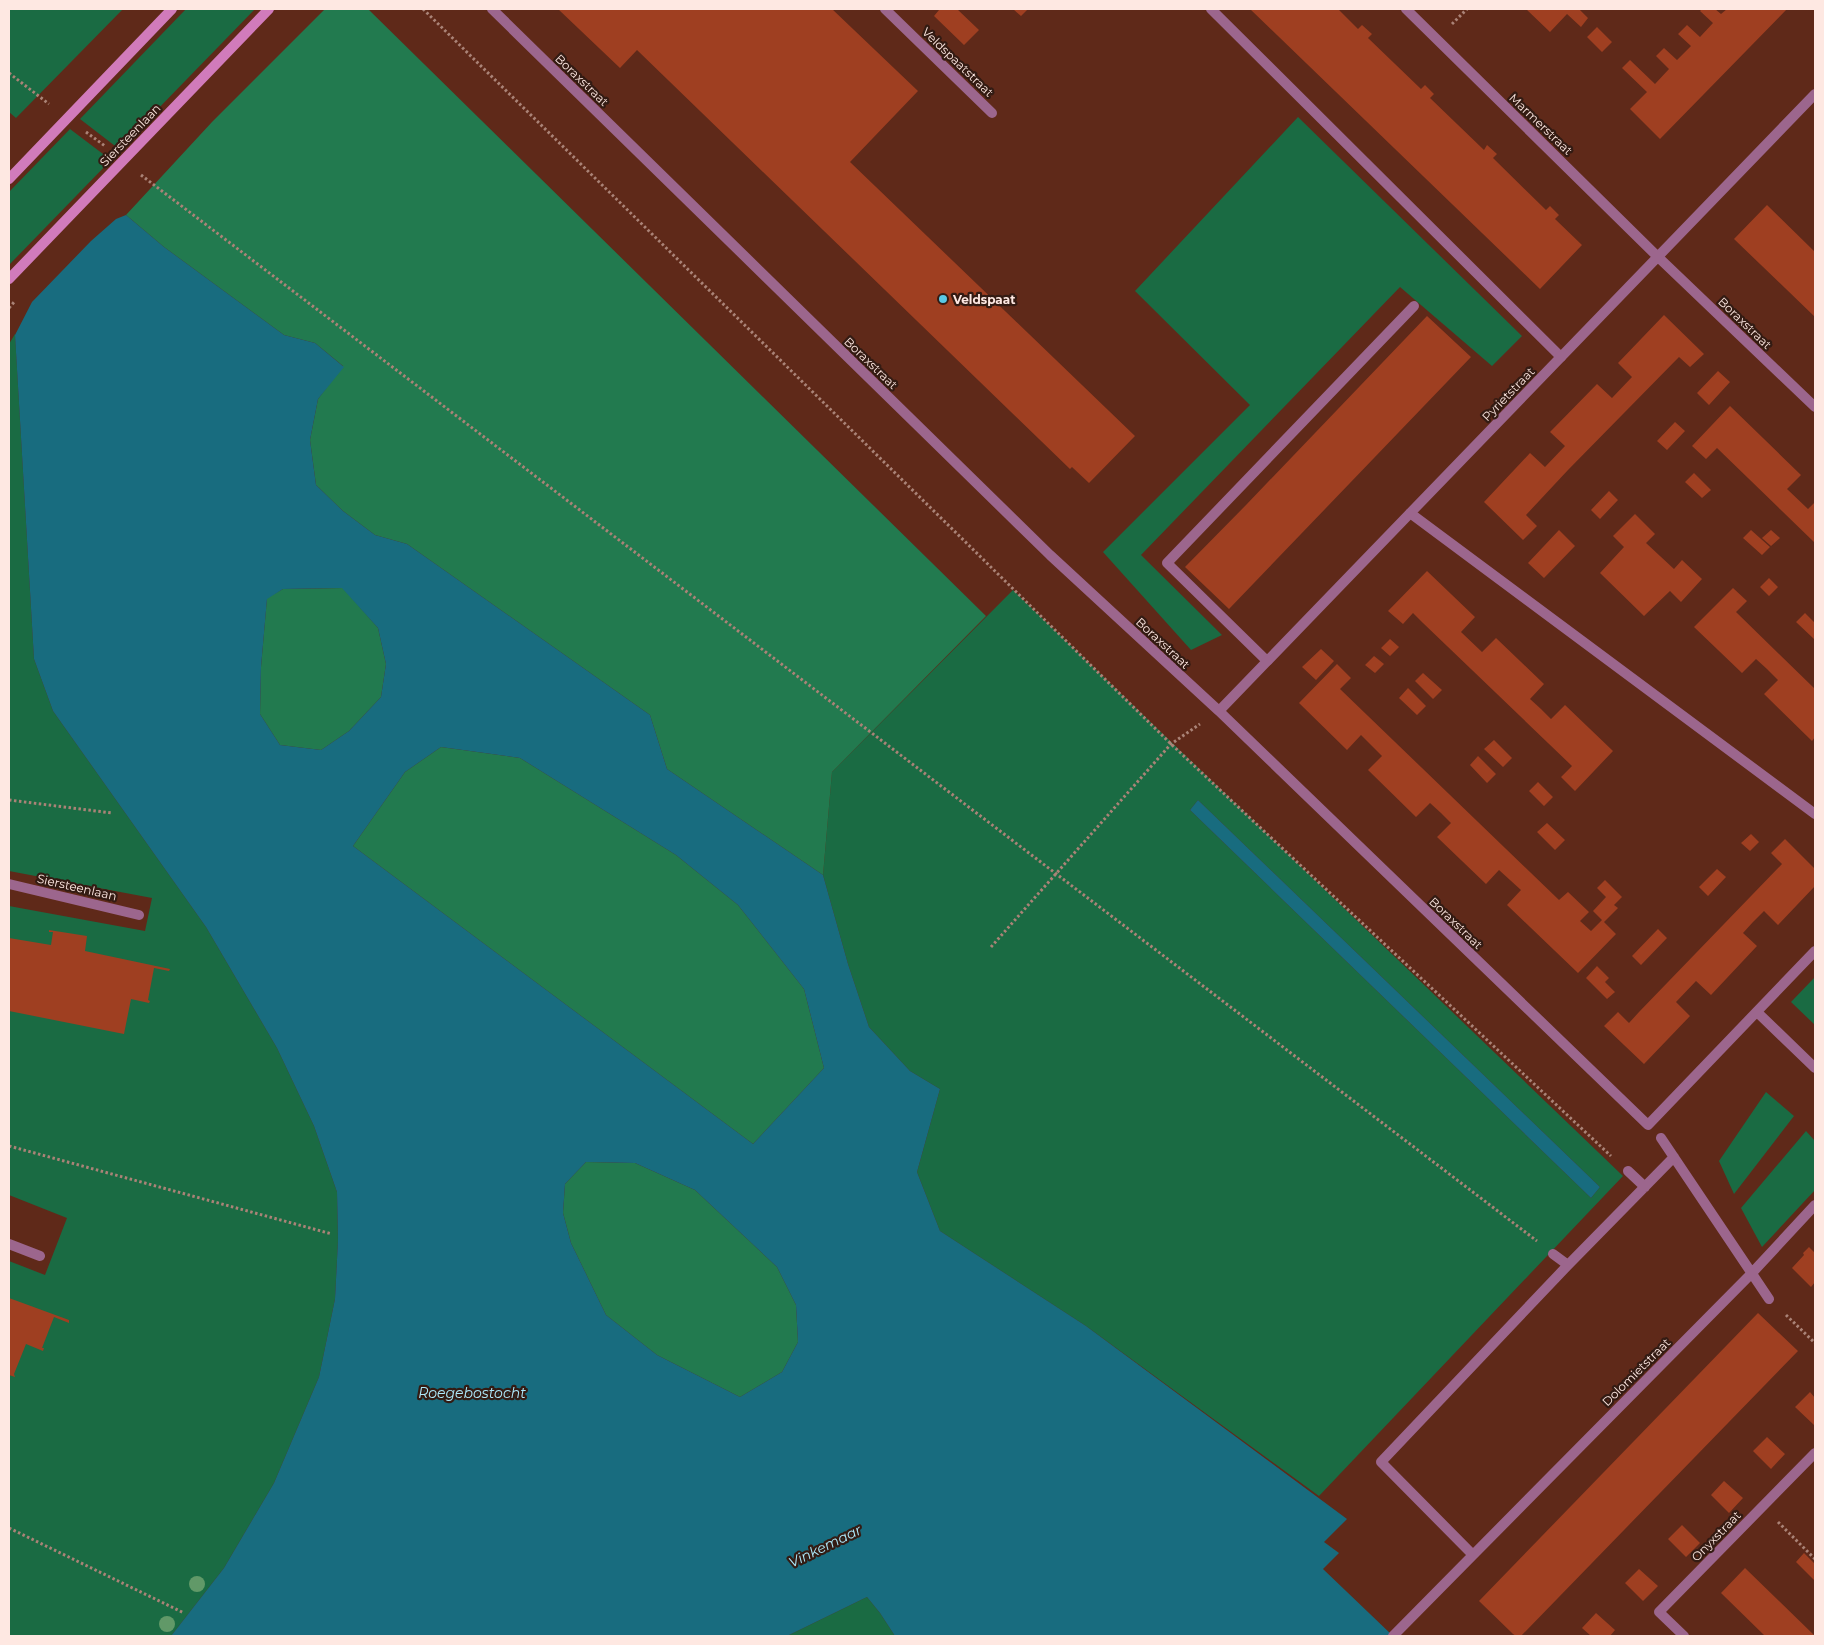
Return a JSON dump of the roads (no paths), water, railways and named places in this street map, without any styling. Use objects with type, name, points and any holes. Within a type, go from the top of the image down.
[{"type":"main road","points":[[9,180],[172,9]]},
{"type":"main road","name":"Siersteenlaan","points":[[9,279],[269,9]]},
{"type":"street","name":"Boraxstraat","points":[[492,9],[1050,555],[1218,711],[1648,1125],[1815,951]]},
{"type":"street","name":"Veldspaatstraat","points":[[885,9],[992,113]]},
{"type":"street","points":[[1211,9],[1561,357]]},
{"type":"street","name":"Marmerstraat","points":[[1406,9],[1658,257]]},
{"type":"street","name":"Pyrietstraat","points":[[1218,711],[1815,94]]},
{"type":"street","name":"Boraxstraat","points":[[1658,257],[1815,407]]},
{"type":"street","points":[[1267,661],[1167,563],[1414,306]]},
{"type":"street","points":[[1410,514],[1815,814]]},
{"type":"street","name":"Siersteenlaan","points":[[9,884],[139,914]]},
{"type":"street","points":[[1757,1012],[1815,1068]]},
{"type":"street","points":[[1661,1138],[1770,1299]]},
{"type":"street","points":[[1473,1555],[1381,1462],[1568,1265],[1674,1157]]},
{"type":"street","points":[[1628,1171],[1645,1187]]},
{"type":"street","name":"Dolomietstraat","points":[[1394,1635],[1752,1273],[1815,1205]]},
{"type":"street","points":[[9,1244],[40,1256]]},
{"type":"street","points":[[1553,1254],[1568,1265]]},
{"type":"street","name":"Onyxstraat","points":[[1684,1636],[1659,1612],[1815,1453]]},
{"type":"water","name":"Roegebostocht","points":[[126,215],[164,247],[284,335],[315,343],[344,367],[318,399],[310,440],[316,485],[343,511],[375,535],[407,544],[650,715],[667,769],[823,875],[848,964],[869,1027],[910,1071],[940,1089],[917,1172],[940,1231],[1086,1326],[1347,1519],[1324,1542],[1339,1553],[1323,1569],[1393,1636],[895,1636],[867,1597],[787,1636],[171,1636],[224,1568],[274,1483],[319,1377],[335,1299],[338,1240],[337,1192],[314,1126],[277,1048],[206,927],[53,711],[34,659],[15,335],[32,302],[91,241],[116,219]],"holes":[[[342,588],[378,628],[386,664],[381,697],[349,731],[321,750],[280,745],[260,714],[261,667],[267,599],[283,589]],[[441,747],[520,758],[676,855],[738,905],[804,989],[824,1068],[753,1144],[353,846],[405,772]],[[586,1162],[635,1163],[695,1190],[777,1267],[796,1305],[798,1342],[782,1372],[740,1397],[657,1355],[606,1315],[571,1243],[563,1213],[565,1184]]]},
{"type":"water","points":[[1198,800],[1600,1187],[1591,1198],[1190,810]]},
{"type":"place","name":"Veldspaat","points":[[943,299]]},
{"type":"water label","name":"Vinkemaar","points":[[825,1546]]}]
